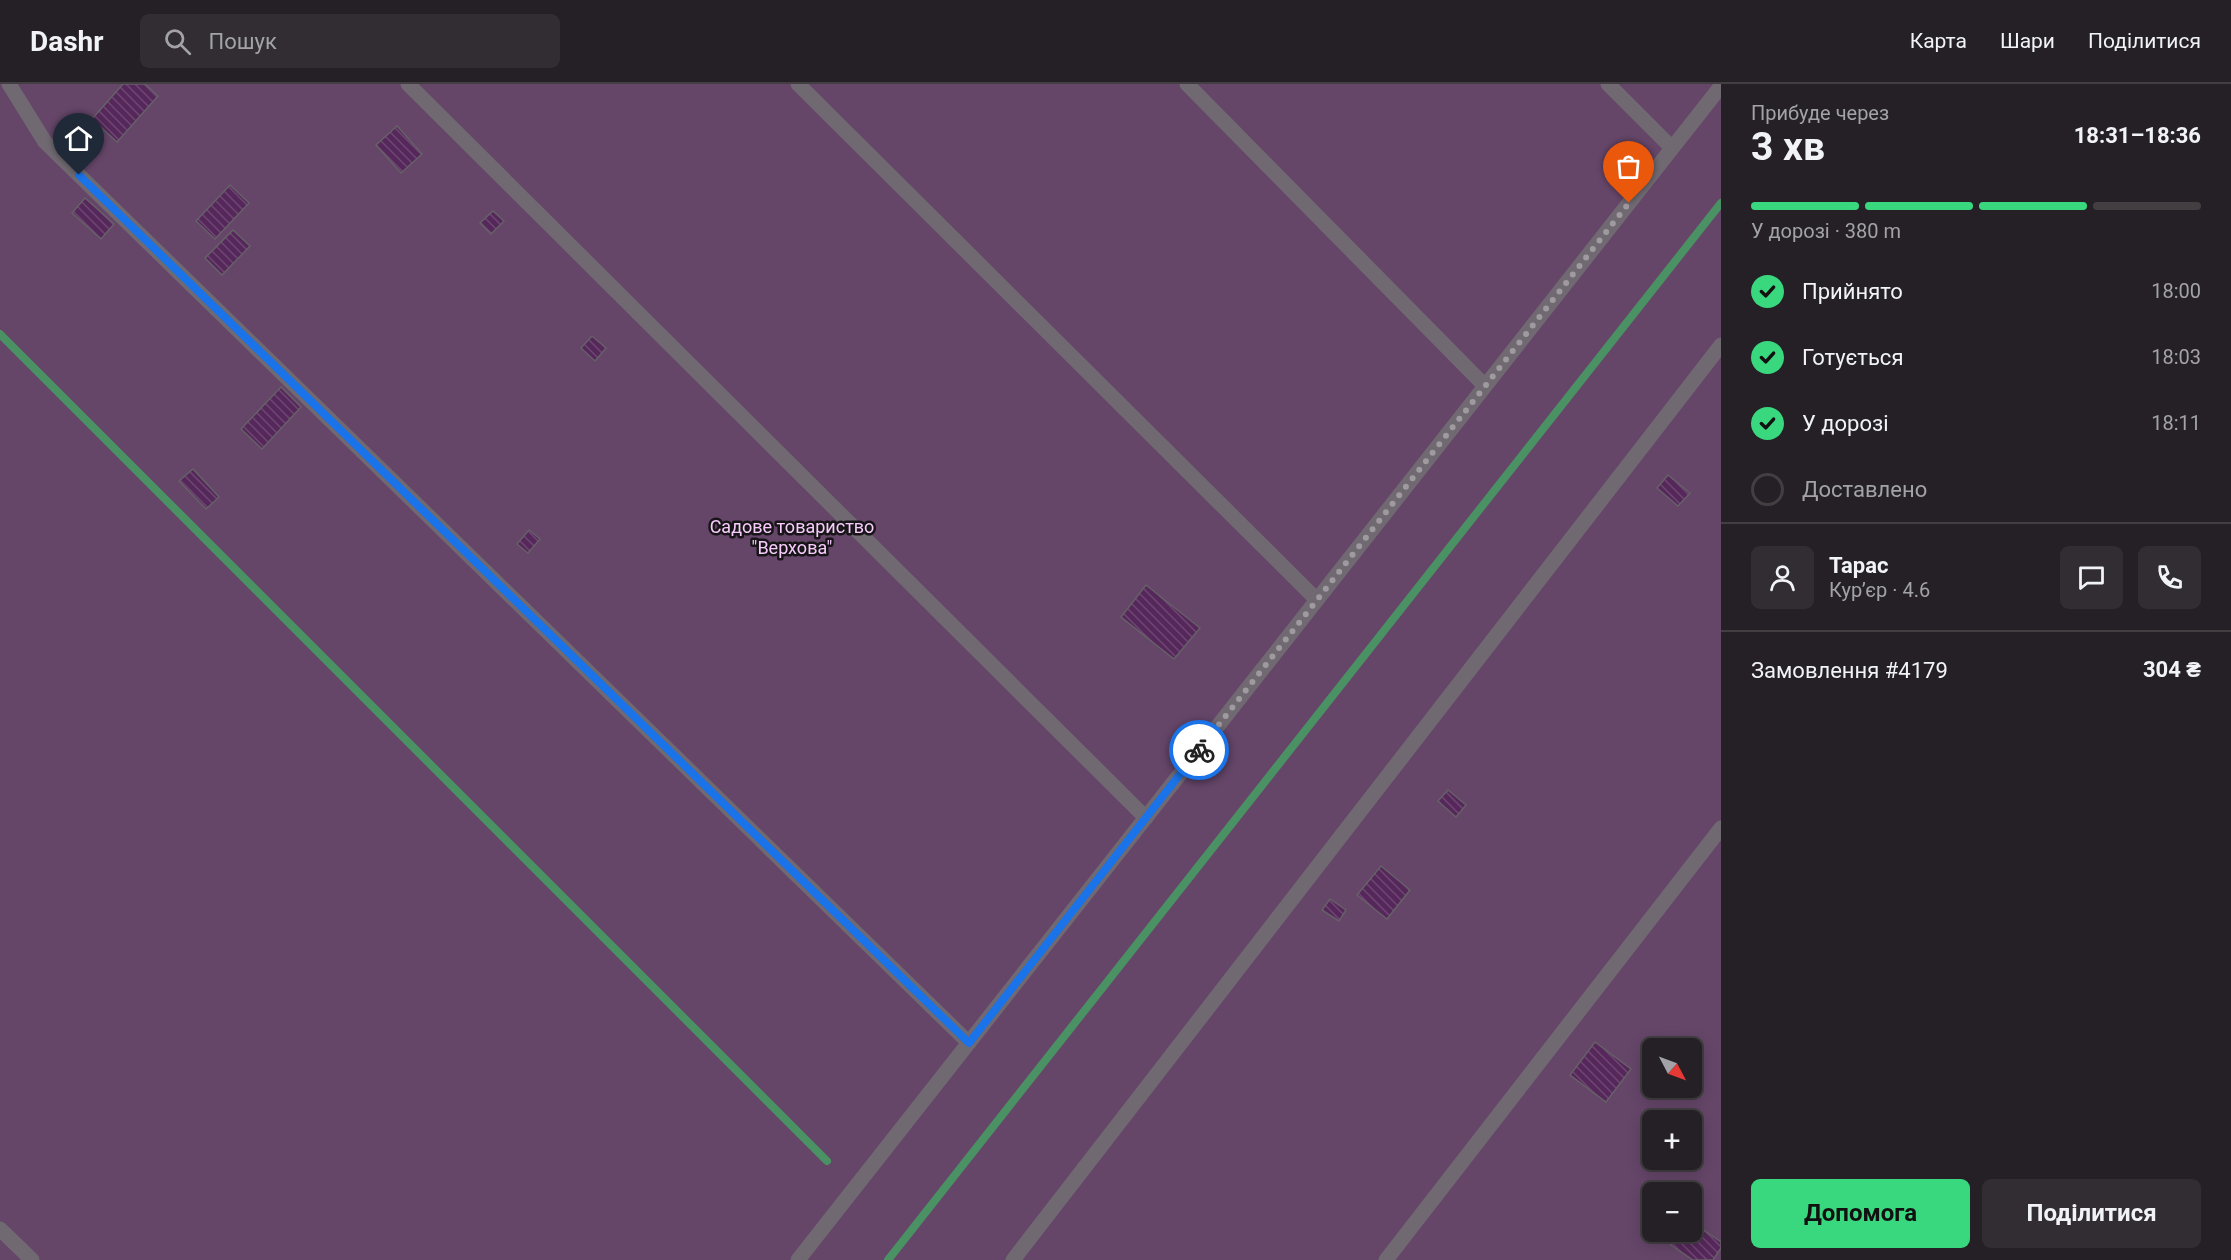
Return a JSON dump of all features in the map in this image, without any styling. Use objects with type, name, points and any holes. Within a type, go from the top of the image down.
[{"type":"lane","points":[[9,84],[45,142],[969,1043]]},
{"type":"lane","points":[[408,84],[1146,818]]},
{"type":"lane","points":[[798,84],[1317,600]]},
{"type":"lane","points":[[1187,84],[1485,386]]},
{"type":"lane","points":[[1608,84],[1672,148]]},
{"type":"lane","points":[[798,1260],[1721,86]]},
{"type":"lane","points":[[1013,1260],[1721,345]]},
{"type":"lane","points":[[1386,1260],[1721,828]]},
{"type":"lane","points":[[0,1229],[32,1260]]},
{"type":"green space","name":"Садове товариство \"Верхова\"","points":[[0,84],[1721,84],[1721,1260],[0,1260]]},
{"type":"building","points":[[123,84],[145,84],[158,96],[117,142],[92,119]]},
{"type":"building","points":[[397,126],[422,154],[401,173],[376,145]]},
{"type":"building","points":[[230,185],[249,203],[215,239],[196,221]]},
{"type":"building","points":[[85,198],[114,224],[101,239],[72,213]]},
{"type":"building","points":[[493,211],[504,221],[491,234],[480,223]]},
{"type":"building","points":[[233,230],[250,246],[222,275],[205,258]]},
{"type":"building","points":[[592,336],[606,348],[595,361],[581,348]]},
{"type":"building","points":[[281,387],[301,407],[262,449],[241,429]]},
{"type":"building","points":[[193,469],[219,497],[206,509],[179,481]]},
{"type":"building","points":[[1668,475],[1690,493],[1678,506],[1657,488]]},
{"type":"building","points":[[529,530],[540,539],[528,553],[517,544]]},
{"type":"building","points":[[1146,585],[1200,628],[1174,659],[1121,617]]},
{"type":"building","points":[[1448,790],[1466,805],[1456,817],[1438,801]]},
{"type":"building","points":[[1381,866],[1410,890],[1387,919],[1357,895]]},
{"type":"building","points":[[1330,899],[1346,910],[1339,921],[1322,910]]},
{"type":"building","points":[[1595,1042],[1631,1069],[1606,1102],[1570,1075]]},
{"type":"building","points":[[1702,1229],[1721,1242],[1721,1248],[1713,1260],[1693,1260],[1671,1245],[1673,1242],[1702,1242]]},
{"type":"waterway","points":[[888,1260],[1721,203]]},
{"type":"waterway","points":[[0,334],[827,1161]]},
{"type":"way so far","points":[[1199,750],[1629,203]]},
{"type":"route","points":[[79,175],[969,1043],[1199,750]]}]
